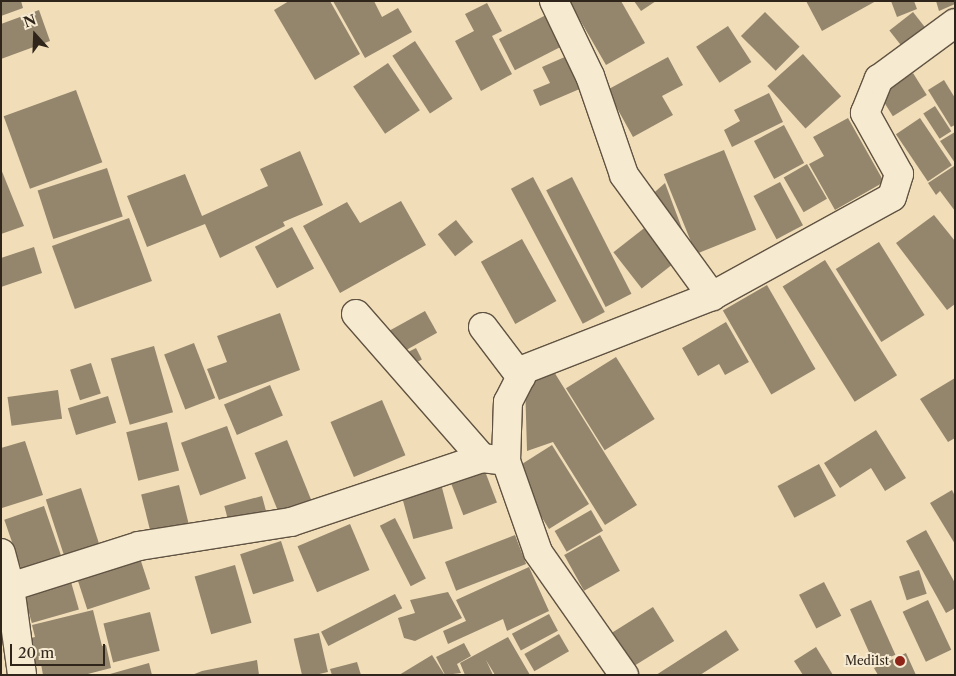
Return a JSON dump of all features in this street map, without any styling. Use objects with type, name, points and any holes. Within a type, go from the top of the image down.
[{"type":"street","points":[[554,1],[590,76],[624,175],[712,296]]},
{"type":"street","points":[[494,459],[508,402],[525,369],[712,296],[892,197],[899,174],[865,113],[879,79],[955,22]]},
{"type":"street","points":[[356,314],[494,459],[538,552],[624,675]]},
{"type":"street","points":[[483,327],[521,377]]},
{"type":"street","points":[[10,586],[139,546],[291,522],[494,459]]},
{"type":"street","points":[[1,553],[10,586],[22,675]]},
{"type":"building","points":[[1,1],[21,1],[23,8],[1,16]]},
{"type":"building","points":[[289,1],[330,1],[360,54],[315,80],[274,10]]},
{"type":"building","points":[[333,1],[374,1],[382,17],[398,8],[412,32],[365,58]]},
{"type":"building","points":[[569,1],[621,1],[645,43],[606,65]]},
{"type":"building","points":[[634,1],[656,1],[641,11]]},
{"type":"building","points":[[806,1],[876,1],[822,31]]},
{"type":"building","points":[[891,1],[914,1],[917,9],[897,17]]},
{"type":"building","points":[[936,1],[955,1],[955,4],[939,11]]},
{"type":"building","points":[[487,3],[502,31],[492,36],[512,74],[481,91],[455,41],[474,31],[465,14]]},
{"type":"building","points":[[39,10],[50,41],[1,59],[1,24]]},
{"type":"building","points":[[765,12],[800,47],[776,71],[741,36]]},
{"type":"building","points":[[913,12],[927,30],[904,49],[889,30]]},
{"type":"building","points":[[548,14],[564,45],[515,70],[499,39]]},
{"type":"building","points":[[728,26],[751,62],[720,83],[696,47]]},
{"type":"building","points":[[415,41],[453,99],[430,114],[392,56]]},
{"type":"building","points":[[803,54],[841,96],[805,128],[767,86]]},
{"type":"building","points":[[567,56],[582,88],[540,106],[533,90],[550,83],[542,67]]},
{"type":"building","points":[[668,57],[683,85],[662,96],[673,115],[633,137],[607,90]]},
{"type":"building","points":[[388,63],[420,110],[385,134],[353,86]]},
{"type":"building","points":[[913,73],[927,95],[893,116],[879,94]]},
{"type":"building","points":[[944,80],[955,98],[955,125],[951,127],[928,90]]},
{"type":"building","points":[[76,90],[102,162],[30,189],[4,116]]},
{"type":"building","points":[[769,93],[783,122],[732,147],[724,130],[740,121],[734,110]]},
{"type":"building","points":[[935,106],[951,131],[940,139],[923,114]]},
{"type":"building","points":[[848,118],[884,182],[835,210],[809,164],[824,156],[813,137]]},
{"type":"building","points":[[920,118],[952,165],[928,181],[896,134]]},
{"type":"building","points":[[784,125],[804,163],[774,179],[754,141]]},
{"type":"building","points":[[955,132],[955,163],[940,141]]},
{"type":"building","points":[[724,150],[756,230],[696,254],[664,174]]},
{"type":"building","points":[[300,151],[323,205],[283,222],[285,226],[220,258],[205,224],[147,247],[127,196],[185,174],[202,216],[268,186],[260,169]]},
{"type":"building","points":[[807,164],[827,199],[804,212],[784,178]]},
{"type":"building","points":[[954,166],[955,211],[940,191],[936,195],[928,183]]},
{"type":"building","points":[[107,168],[123,217],[53,239],[38,191]]},
{"type":"building","points":[[1,169],[24,226],[1,234]]},
{"type":"building","points":[[533,177],[605,312],[583,324],[511,189]]},
{"type":"building","points":[[572,177],[631,294],[606,307],[546,190]]},
{"type":"building","points":[[780,182],[803,225],[777,239],[754,196]]},
{"type":"building","points":[[665,183],[687,242],[648,198]]},
{"type":"building","points":[[401,201],[426,245],[340,293],[303,226],[347,202],[360,223]]},
{"type":"building","points":[[934,215],[955,241],[955,304],[947,310],[896,243]]},
{"type":"building","points":[[129,218],[152,281],[75,309],[52,246]]},
{"type":"building","points":[[456,220],[473,242],[455,256],[438,234]]},
{"type":"building","points":[[652,222],[680,258],[642,288],[613,252]]},
{"type":"building","points":[[292,227],[314,268],[277,288],[255,247]]},
{"type":"building","points":[[522,239],[556,301],[515,324],[481,262]]},
{"type":"building","points":[[879,242],[925,315],[881,342],[836,269]]},
{"type":"building","points":[[34,247],[42,273],[1,287],[1,258]]},
{"type":"building","points":[[825,260],[897,375],[855,402],[783,286]]},
{"type":"building","points":[[767,285],[816,369],[771,395],[723,310]]},
{"type":"building","points":[[425,311],[437,333],[398,355],[386,333]]},
{"type":"building","points":[[280,313],[300,370],[219,400],[207,369],[227,362],[217,336]]},
{"type":"building","points":[[726,322],[749,362],[725,375],[719,364],[698,376],[682,348]]},
{"type":"building","points":[[194,343],[215,398],[185,410],[164,354]]},
{"type":"building","points":[[154,346],[173,412],[130,425],[111,358]]},
{"type":"building","points":[[416,348],[422,360],[407,367],[401,356]]},
{"type":"building","points":[[616,357],[655,419],[605,450],[566,388]]},
{"type":"building","points":[[91,363],[101,393],[80,400],[70,370]]},
{"type":"building","points":[[551,367],[637,505],[605,525],[553,442],[527,451],[525,383]]},
{"type":"building","points":[[955,378],[955,438],[948,442],[920,399]]},
{"type":"building","points":[[270,385],[283,415],[237,435],[224,405]]},
{"type":"building","points":[[58,390],[62,419],[12,426],[7,397]]},
{"type":"building","points":[[108,396],[116,423],[76,435],[68,408]]},
{"type":"building","points":[[382,400],[405,455],[354,477],[330,422]]},
{"type":"building","points":[[167,422],[179,471],[138,481],[126,432]]},
{"type":"building","points":[[227,426],[246,479],[200,495],[181,443]]},
{"type":"building","points":[[876,430],[906,478],[885,491],[871,468],[840,488],[824,463]]},
{"type":"building","points":[[287,440],[313,504],[280,517],[255,453]]},
{"type":"building","points":[[25,441],[43,495],[2,508],[1,448]]},
{"type":"building","points":[[552,445],[589,504],[549,529],[525,490],[522,464]]},
{"type":"building","points":[[819,464],[836,496],[794,518],[778,486]]},
{"type":"building","points":[[483,466],[497,502],[463,515],[449,479]]},
{"type":"building","points":[[441,484],[453,528],[413,539],[401,495]]},
{"type":"building","points":[[179,485],[189,524],[151,533],[141,494]]},
{"type":"building","points":[[81,488],[100,548],[65,559],[46,499]]},
{"type":"building","points":[[952,490],[955,496],[955,544],[930,503]]},
{"type":"building","points":[[262,496],[268,518],[230,528],[224,506]]},
{"type":"building","points":[[44,506],[62,559],[23,573],[4,520]]},
{"type":"building","points":[[591,510],[603,531],[567,552],[555,531]]},
{"type":"building","points":[[395,518],[426,579],[411,586],[380,526]]},
{"type":"building","points":[[350,524],[370,570],[317,592],[298,546]]},
{"type":"building","points":[[926,530],[955,583],[955,608],[946,613],[906,541]]},
{"type":"building","points":[[515,535],[526,564],[456,591],[445,562]]},
{"type":"building","points":[[600,535],[620,571],[584,591],[564,555]]},
{"type":"building","points":[[281,541],[294,581],[253,594],[240,554]]},
{"type":"building","points":[[138,552],[150,589],[87,609],[75,572]]},
{"type":"building","points":[[235,565],[252,623],[211,634],[195,577]]},
{"type":"building","points":[[529,567],[549,611],[507,631],[503,619],[448,644],[443,631],[466,621],[456,600]]},
{"type":"building","points":[[919,570],[927,594],[907,600],[899,576]]},
{"type":"building","points":[[69,575],[79,610],[32,623],[22,589]]},
{"type":"building","points":[[824,582],[841,616],[816,629],[799,595]]},
{"type":"building","points":[[448,592],[462,618],[415,641],[404,638],[398,618],[415,613],[410,600]]},
{"type":"building","points":[[395,594],[402,608],[328,646],[321,632]]},
{"type":"building","points":[[871,600],[895,655],[874,664],[850,609]]},
{"type":"building","points":[[928,600],[951,650],[926,662],[903,612]]},
{"type":"building","points":[[653,607],[674,641],[628,670],[606,636]]},
{"type":"building","points":[[93,610],[102,646],[106,645],[111,668],[84,675],[43,675],[41,664],[28,668],[22,640],[35,637],[32,625]]},
{"type":"building","points":[[150,612],[160,651],[113,662],[103,624]]},
{"type":"building","points":[[549,614],[558,631],[521,650],[512,634]]},
{"type":"building","points":[[726,630],[739,650],[700,675],[656,675]]},
{"type":"building","points":[[319,633],[328,672],[302,675],[294,639]]},
{"type":"building","points":[[559,634],[569,651],[534,671],[524,654]]},
{"type":"building","points":[[508,637],[530,675],[495,675],[486,660],[493,675],[465,675],[460,663]]},
{"type":"building","points":[[464,643],[471,656],[457,664],[461,673],[445,675],[436,657]]},
{"type":"building","points":[[816,647],[833,675],[803,675],[794,661]]},
{"type":"building","name":"Medi1st","points":[[906,653],[916,675],[878,675],[874,668]]},
{"type":"building","points":[[432,655],[444,674],[399,675]]},
{"type":"building","points":[[257,660],[259,675],[192,675],[202,671]]},
{"type":"building","points":[[357,662],[361,675],[332,675],[330,669]]},
{"type":"building","points":[[149,663],[152,675],[110,675],[110,674]]},
{"type":"place","name":"Medi1st","points":[[900,661]]}]
